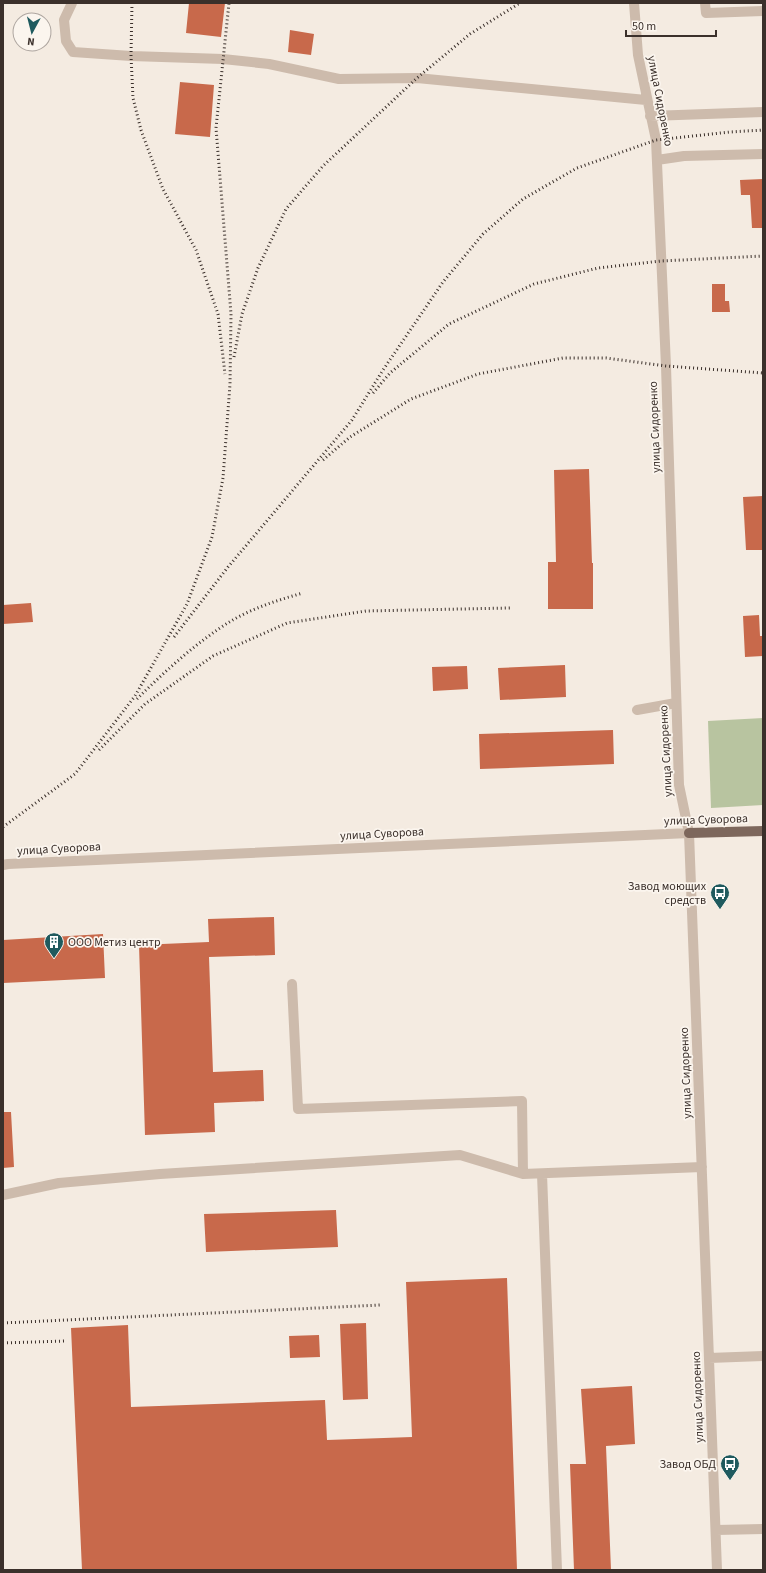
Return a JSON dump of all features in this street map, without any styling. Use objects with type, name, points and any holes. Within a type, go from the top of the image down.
[{"type":"main road","name":"улица Суворова","points":[[689,834],[763,831]]},
{"type":"street","points":[[72,3],[64,20],[66,41],[73,52],[132,56],[223,59],[269,64],[339,79],[417,78],[646,100]]},
{"type":"street","name":"улица Сидоренко","points":[[634,3],[638,55],[646,100],[656,140],[666,374],[679,785],[689,834],[717,1570]]},
{"type":"street","points":[[705,3],[706,13],[763,11]]},
{"type":"street","points":[[650,116],[763,112]]},
{"type":"street","points":[[657,160],[684,156],[763,154]]},
{"type":"street","points":[[637,710],[676,703]]},
{"type":"street","name":"улица Суворова","points":[[5,863],[689,834]]},
{"type":"street","points":[[292,984],[298,1109],[522,1100],[523,1174]]},
{"type":"street","points":[[3,1196],[59,1184],[160,1174],[460,1155],[523,1174],[702,1167]]},
{"type":"street","points":[[542,1174],[557,1570]]},
{"type":"street","points":[[709,1358],[763,1356]]},
{"type":"street","points":[[716,1530],[763,1529]]},
{"type":"green space","points":[[763,718],[763,805],[711,808],[708,721]]},
{"type":"building","points":[[189,3],[225,3],[221,37],[186,33]]},
{"type":"building","points":[[290,30],[314,34],[311,55],[288,52]]},
{"type":"building","points":[[180,82],[214,85],[210,137],[175,134]]},
{"type":"building","points":[[763,179],[763,228],[752,228],[750,195],[741,195],[740,180]]},
{"type":"building","points":[[712,284],[725,284],[725,301],[729,301],[730,312],[712,312]]},
{"type":"building","points":[[589,469],[593,563],[593,609],[548,609],[548,562],[556,562],[554,470]]},
{"type":"building","points":[[763,496],[763,550],[746,550],[743,497]]},
{"type":"building","points":[[31,603],[33,622],[3,624],[3,605]]},
{"type":"building","points":[[759,615],[760,636],[763,636],[763,656],[745,657],[743,616]]},
{"type":"building","points":[[565,665],[566,697],[500,700],[498,668]]},
{"type":"building","points":[[467,666],[468,689],[433,691],[432,667]]},
{"type":"building","points":[[613,730],[614,764],[480,769],[479,734]]},
{"type":"building","points":[[274,917],[275,955],[209,957],[213,1072],[263,1070],[264,1101],[214,1103],[215,1132],[145,1135],[139,945],[209,942],[208,919]]},
{"type":"building","name":"ООО Метиз центр","points":[[103,934],[105,978],[3,983],[3,940]]},
{"type":"building","points":[[3,1112],[11,1112],[14,1167],[3,1168]]},
{"type":"building","points":[[336,1210],[338,1247],[206,1252],[204,1214]]},
{"type":"building","points":[[507,1278],[517,1570],[82,1570],[71,1328],[128,1325],[131,1407],[325,1400],[327,1440],[412,1437],[406,1282]]},
{"type":"building","points":[[366,1323],[368,1399],[343,1400],[340,1324]]},
{"type":"building","points":[[319,1335],[320,1357],[290,1358],[289,1336]]},
{"type":"building","points":[[632,1386],[635,1444],[606,1446],[611,1570],[574,1570],[570,1464],[586,1464],[581,1389]]},
{"type":"railway","points":[[132,3],[131,56],[133,98],[141,130],[163,189],[196,250],[218,314],[225,374]]},
{"type":"railway","points":[[3,827],[75,774],[135,696],[187,604],[212,537],[223,478],[230,384],[231,314],[216,128],[229,3]]},
{"type":"railway","points":[[234,357],[242,314],[258,268],[286,209],[323,166],[417,78],[470,34],[520,3]]},
{"type":"railway","points":[[174,637],[228,567],[352,420],[383,370],[443,282],[483,234],[523,199],[577,168],[656,140],[763,130]]},
{"type":"railway","points":[[373,393],[390,373],[449,324],[534,284],[598,268],[661,261],[763,256]]},
{"type":"railway","points":[[323,460],[350,437],[411,399],[478,374],[563,358],[606,358],[666,366],[763,373]]},
{"type":"railway","points":[[137,699],[182,657],[231,621],[248,612],[284,598],[303,593]]},
{"type":"railway","points":[[99,750],[145,704],[213,656],[287,623],[366,611],[510,608]]},
{"type":"railway","points":[[3,1323],[380,1305]]},
{"type":"railway","points":[[3,1343],[64,1341]]},
{"type":"place","name":"Завод моющих средств","points":[[720,910]]},
{"type":"place","name":"ООО Метиз центр","points":[[54,959]]},
{"type":"place","name":"Завод ОБД","points":[[730,1481]]}]
